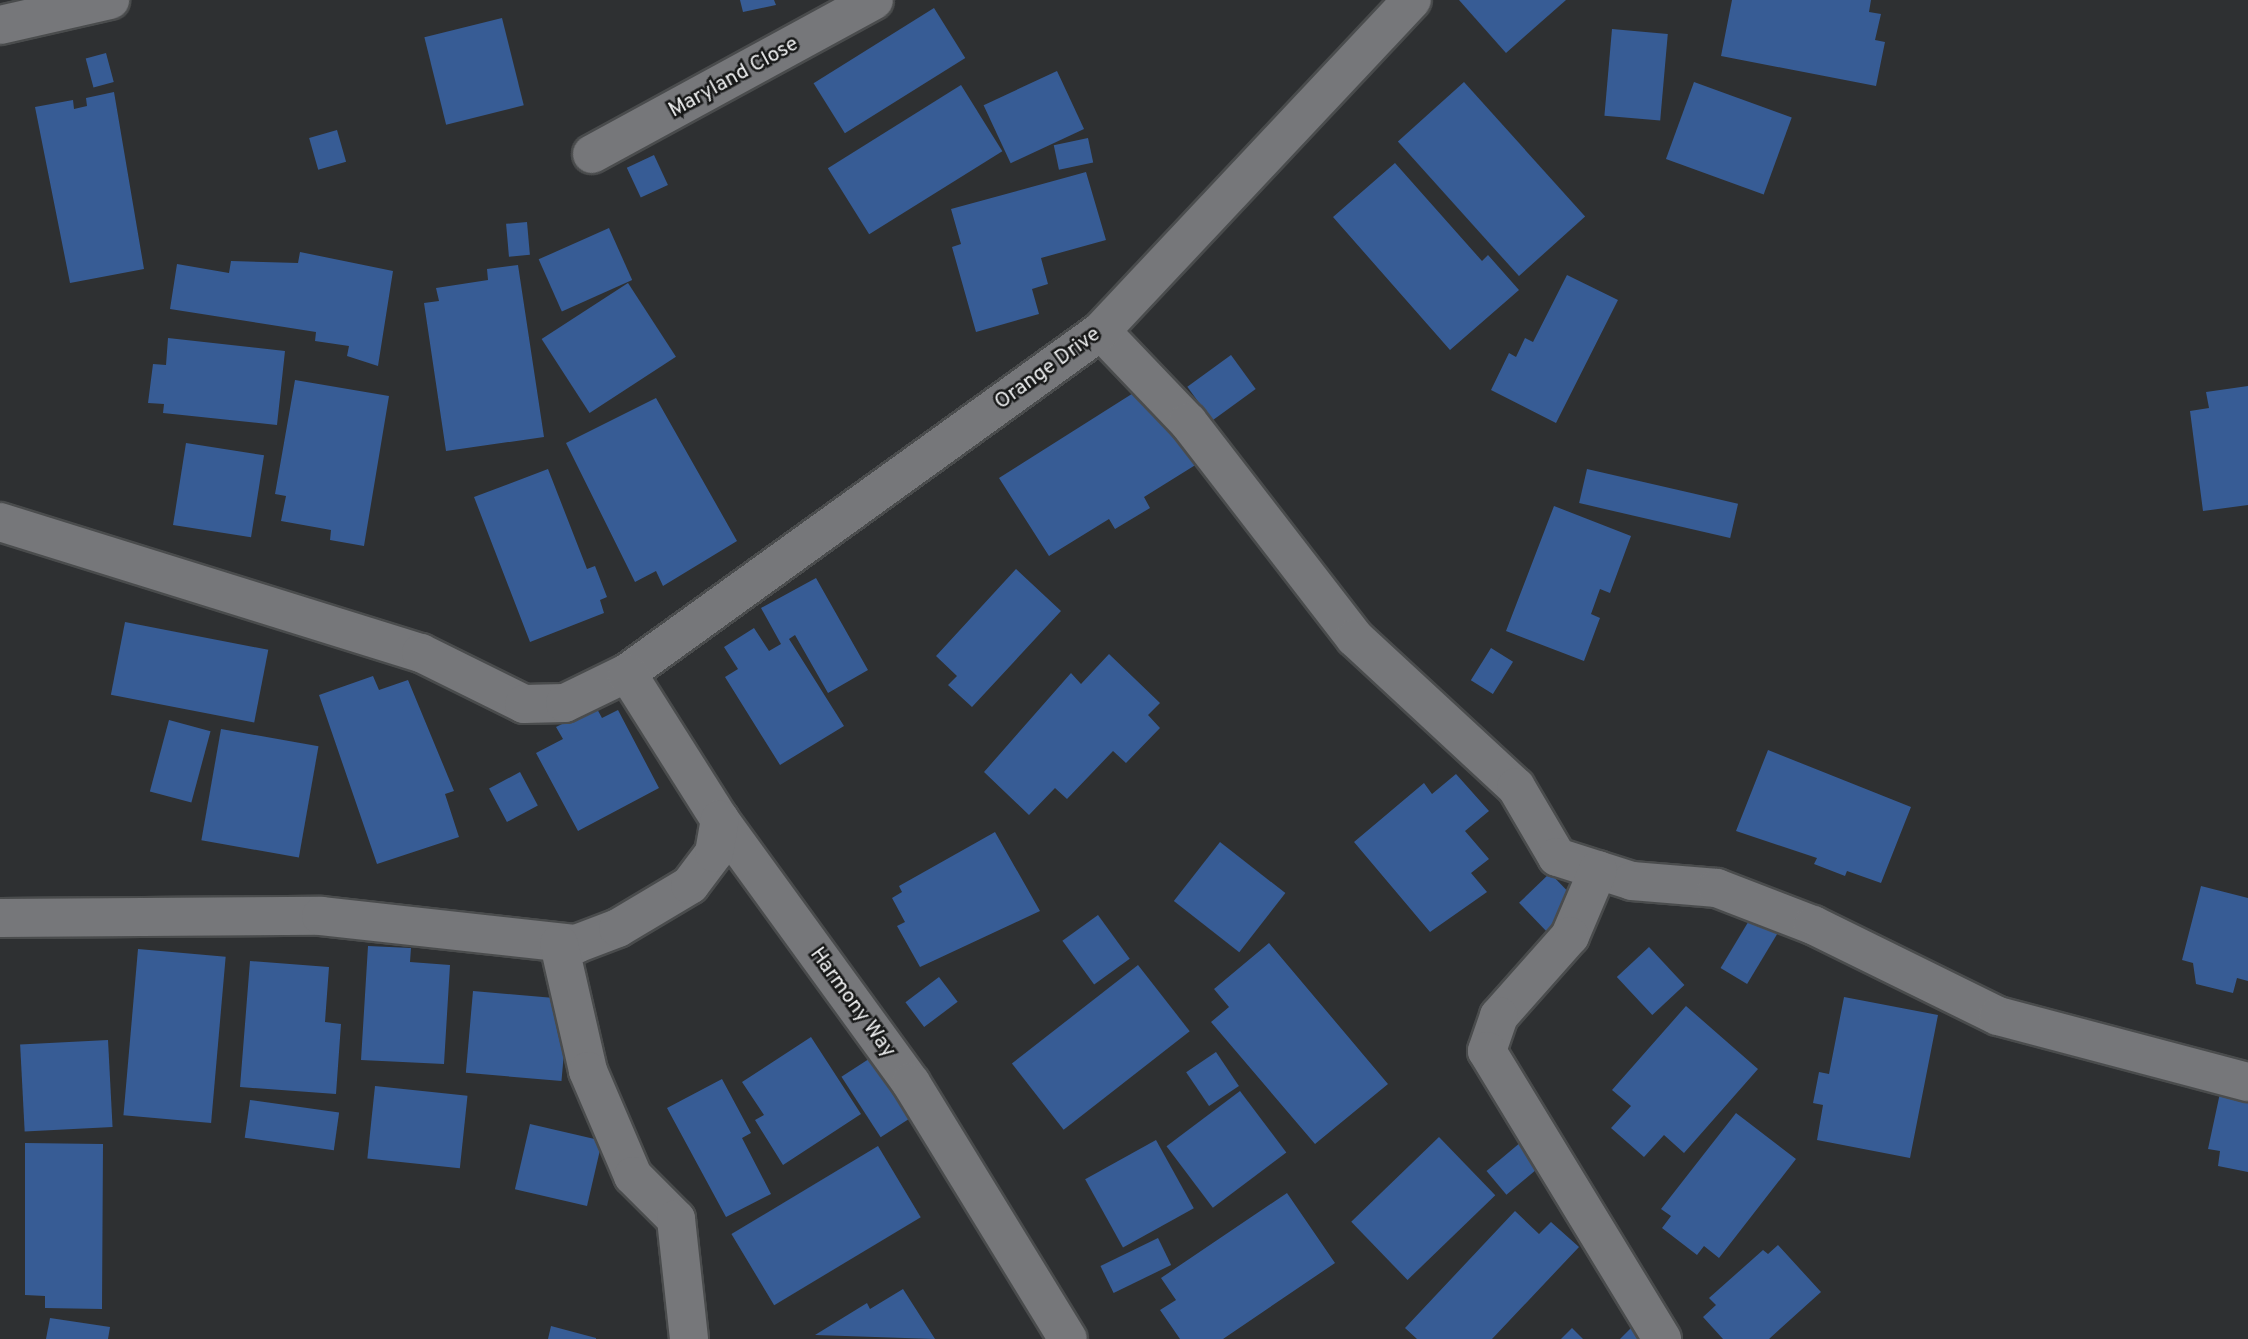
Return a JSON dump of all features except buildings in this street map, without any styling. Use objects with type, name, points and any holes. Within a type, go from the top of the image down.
[{"type":"street","points":[[0,24],[56,8],[110,0]]},
{"type":"street","name":"Maryland Close","points":[[592,154],[874,0]]},
{"type":"street","name":"Orange Drive","points":[[0,522],[421,653],[524,704],[565,703],[627,673],[1101,331],[1396,6]]},
{"type":"street","points":[[1101,331],[1188,422],[1355,638],[1516,787],[1557,857],[1632,881],[1717,888],[1813,925],[1998,1016],[2248,1082]]},
{"type":"street","name":"Harmony Way","points":[[627,673],[720,820],[911,1083],[1068,1339]]},
{"type":"street","points":[[0,918],[321,916],[576,944],[618,928],[690,885],[715,853],[720,820]]},
{"type":"street","points":[[1598,870],[1570,936],[1499,1016],[1487,1051],[1662,1339]]},
{"type":"street","points":[[559,944],[593,1083],[634,1176],[676,1219],[689,1339]]}]
